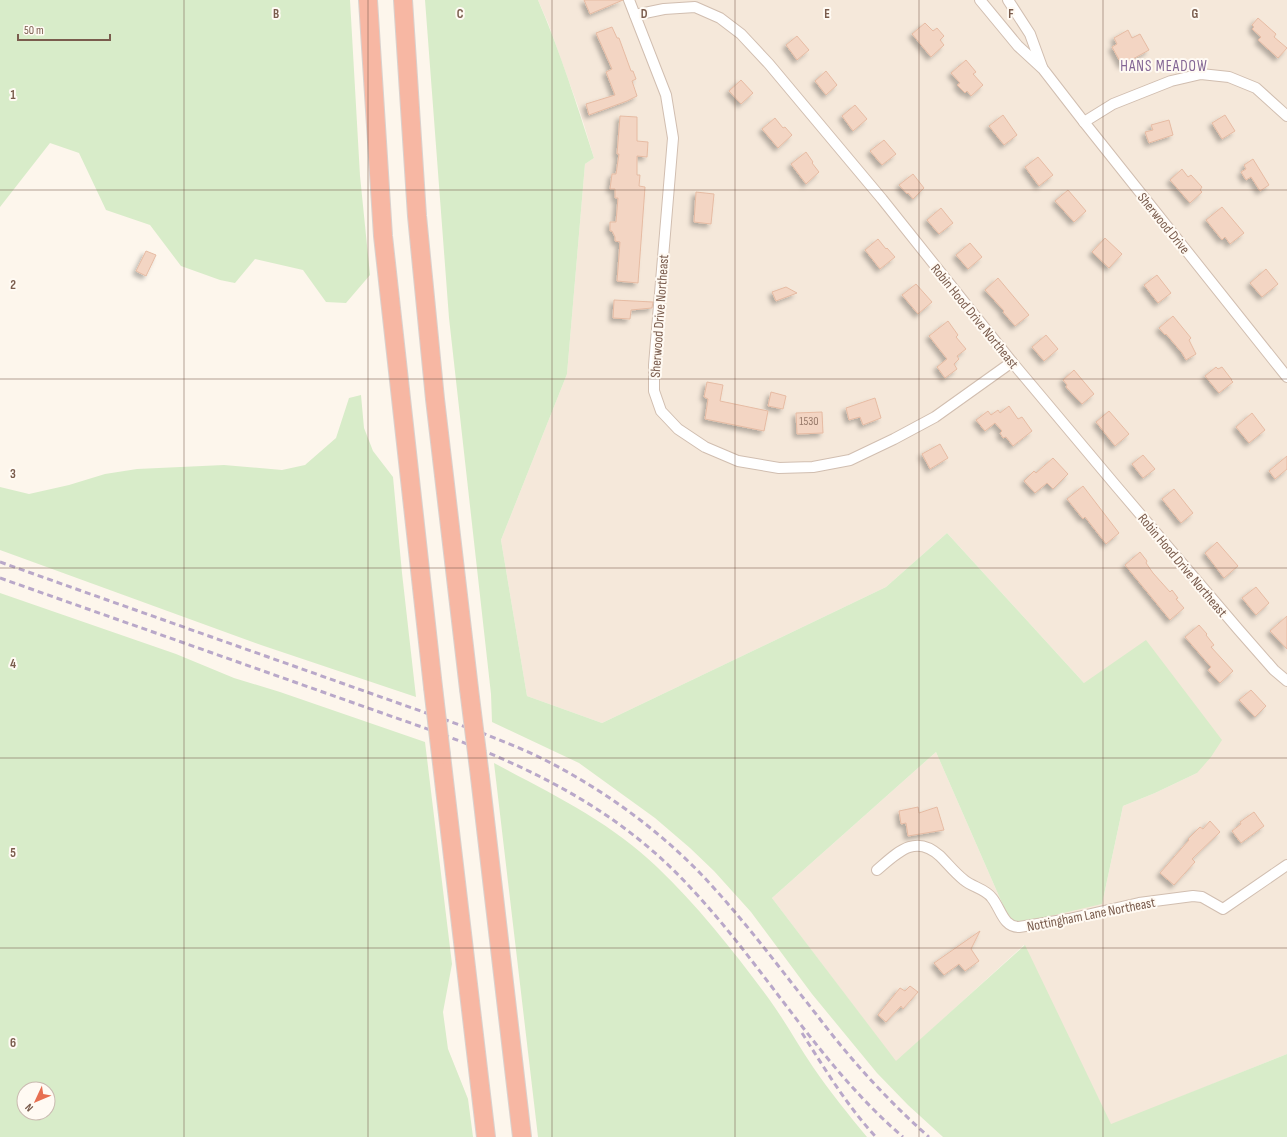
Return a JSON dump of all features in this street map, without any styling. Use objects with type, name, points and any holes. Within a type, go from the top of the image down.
[{"type":"highway","points":[[368,0],[383,236],[433,687],[486,1137]]},
{"type":"highway","points":[[403,0],[418,224],[435,399],[522,1137]]},
{"type":"street","name":"Sherwood Drive Northeast","points":[[629,0],[666,95],[673,138],[654,364],[654,391],[661,411],[678,429],[705,447],[738,461],[779,468],[813,467],[850,460],[894,439],[934,416],[1012,362]]},
{"type":"street","name":"Sherwood Drive","points":[[980,0],[1018,46],[1043,68],[1084,122],[1287,377]]},
{"type":"street","name":"Sherwood Drive","points":[[1008,0],[1030,34],[1043,68]]},
{"type":"street","name":"Robin Hood Drive Northeast","points":[[635,15],[664,9],[695,8],[720,18],[741,34],[882,199],[1012,362],[1238,629],[1274,670],[1287,681]]},
{"type":"street","points":[[1084,122],[1113,104],[1171,81],[1201,74],[1230,77],[1256,88],[1287,116]]},
{"type":"street","name":"Nottingham Lane Northeast","points":[[877,870],[901,849],[911,846],[920,846],[939,855],[965,882],[989,894],[1008,924],[1013,927],[1025,927],[1069,920],[1139,903],[1193,896],[1202,897],[1223,909],[1287,865]]},
{"type":"shaded area","points":[[538,0],[1287,0],[1287,1054],[1111,1125],[1024,945],[896,1062],[772,898],[936,752],[1009,919],[1102,904],[1123,806],[1197,773],[1084,683],[947,533],[886,587],[602,723],[527,696],[501,540],[567,374],[585,164],[594,158],[581,115],[548,23]]},
{"type":"green space","points":[[0,0],[350,0],[360,176],[370,275],[346,303],[326,302],[303,270],[255,259],[235,283],[220,280],[181,266],[150,225],[106,210],[79,153],[50,143],[0,207]]},
{"type":"green space","points":[[425,0],[538,0],[561,58],[594,158],[585,164],[567,374],[501,540],[527,696],[602,723],[886,587],[947,533],[1084,683],[1146,640],[1222,740],[1211,757],[1197,773],[1123,806],[1102,904],[1020,923],[1014,923],[1009,919],[936,752],[772,898],[896,1061],[1025,945],[1111,1124],[1287,1054],[1287,1137],[943,1137],[908,1105],[877,1073],[812,994],[751,912],[714,871],[690,848],[655,818],[579,763],[492,722],[491,694],[449,318]]},
{"type":"green space","points":[[361,395],[364,428],[373,451],[393,477],[416,697],[261,645],[0,550],[0,487],[29,494],[69,485],[105,474],[137,469],[224,465],[282,470],[305,465],[336,438],[349,398]]},
{"type":"green space","points":[[0,593],[176,654],[234,678],[280,692],[425,742],[452,964],[443,1012],[448,1049],[468,1099],[473,1137],[0,1137]]},
{"type":"green space","points":[[494,763],[558,797],[600,822],[639,851],[687,897],[716,930],[775,1007],[819,1076],[867,1137],[538,1137]]},
{"type":"building","points":[[584,0],[623,0],[590,14]]},
{"type":"building","points":[[1258,18],[1276,34],[1274,37],[1287,48],[1278,58],[1258,40],[1261,37],[1252,29],[1254,27],[1252,25]]},
{"type":"building","points":[[925,23],[933,31],[937,28],[944,36],[940,40],[944,45],[931,57],[912,34]]},
{"type":"building","points":[[612,27],[617,38],[619,38],[631,71],[633,71],[636,79],[632,81],[637,96],[589,115],[586,104],[615,95],[606,72],[612,69],[596,33]]},
{"type":"building","points":[[1128,30],[1132,38],[1140,34],[1149,50],[1122,65],[1112,47],[1117,44],[1114,38]]},
{"type":"building","points":[[797,36],[809,50],[797,60],[786,45]]},
{"type":"building","points":[[966,60],[976,72],[973,74],[983,85],[971,96],[967,91],[965,93],[957,85],[960,83],[951,73]]},
{"type":"building","points":[[826,71],[837,85],[826,95],[815,81]]},
{"type":"building","points":[[741,80],[753,93],[741,104],[729,91]]},
{"type":"building","points":[[855,105],[867,119],[853,131],[842,116]]},
{"type":"building","points":[[1003,115],[1017,135],[1004,145],[989,126]]},
{"type":"building","points":[[1225,115],[1235,131],[1222,139],[1212,123]]},
{"type":"building","points":[[620,116],[637,117],[637,141],[648,142],[647,157],[637,156],[637,175],[640,175],[639,186],[645,187],[638,283],[617,281],[620,242],[615,241],[612,231],[610,231],[610,222],[616,222],[618,198],[615,198],[615,189],[610,189],[612,174],[616,174],[619,154],[617,154]]},
{"type":"building","points":[[775,118],[783,128],[785,127],[792,135],[778,148],[762,129]]},
{"type":"building","points":[[1169,120],[1173,135],[1149,143],[1145,132],[1153,130],[1151,125]]},
{"type":"building","points":[[884,140],[896,154],[882,165],[870,151]]},
{"type":"building","points":[[806,152],[819,172],[806,184],[791,164]]},
{"type":"building","points":[[1038,157],[1053,175],[1039,186],[1025,167]]},
{"type":"building","points":[[1253,159],[1269,185],[1260,191],[1251,177],[1246,180],[1241,172],[1246,169],[1244,165]]},
{"type":"building","points":[[1182,169],[1188,177],[1191,175],[1202,187],[1200,190],[1202,192],[1190,203],[1170,180]]},
{"type":"building","points":[[913,174],[924,188],[913,199],[899,185]]},
{"type":"building","points":[[1068,190],[1086,211],[1074,222],[1055,201]]},
{"type":"building","points":[[696,192],[714,194],[711,224],[694,222]]},
{"type":"building","points":[[1222,207],[1244,233],[1230,244],[1225,237],[1222,240],[1206,220]]},
{"type":"building","points":[[941,208],[953,223],[939,234],[927,220]]},
{"type":"building","points":[[1105,238],[1122,254],[1109,268],[1092,252]]},
{"type":"building","points":[[878,239],[895,257],[880,269],[865,250]]},
{"type":"building","points":[[970,243],[982,257],[968,269],[956,255]]},
{"type":"building","points":[[146,251],[156,255],[146,276],[136,271]]},
{"type":"building","points":[[1266,269],[1278,284],[1262,297],[1250,283]]},
{"type":"building","points":[[1157,275],[1171,293],[1158,303],[1144,285]]},
{"type":"building","points":[[998,278],[1029,315],[1015,326],[985,290]]},
{"type":"building","points":[[916,284],[932,302],[918,314],[902,295]]},
{"type":"building","points":[[786,287],[797,293],[776,301],[772,292]]},
{"type":"building","points":[[614,300],[653,302],[652,308],[631,310],[630,319],[613,318]]},
{"type":"building","points":[[1173,316],[1191,338],[1189,340],[1196,354],[1186,360],[1166,334],[1165,335],[1159,328]]},
{"type":"building","points":[[948,321],[958,335],[956,337],[966,349],[957,356],[959,359],[954,364],[957,369],[945,378],[937,367],[947,359],[929,336]]},
{"type":"building","points":[[1046,335],[1058,349],[1044,361],[1032,347]]},
{"type":"building","points":[[1216,367],[1218,369],[1222,367],[1233,382],[1219,393],[1205,376]]},
{"type":"building","points":[[1074,370],[1094,394],[1082,404],[1066,387],[1067,385],[1063,380]]},
{"type":"building","points":[[707,382],[723,385],[720,401],[768,411],[764,431],[705,419],[708,399],[704,397]]},
{"type":"building","points":[[771,392],[786,396],[783,409],[768,406]]},
{"type":"building","points":[[875,398],[881,418],[863,425],[860,417],[849,420],[846,408]]},
{"type":"building","points":[[1009,406],[1018,419],[1022,417],[1032,431],[1013,446],[1006,437],[1003,438],[1000,433],[1002,431],[995,423],[985,431],[976,420],[988,411],[991,415],[998,410],[1000,413]]},
{"type":"building","points":[[1109,411],[1129,434],[1115,446],[1096,422]]},
{"type":"building","points":[[822,412],[823,433],[797,434],[796,413]]},
{"type":"building","points":[[1252,413],[1265,430],[1249,443],[1236,427]]},
{"type":"building","points":[[940,444],[948,458],[930,469],[922,454]]},
{"type":"building","points":[[1143,455],[1155,469],[1143,478],[1132,464]]},
{"type":"building","points":[[1287,456],[1287,469],[1275,479],[1269,471]]},
{"type":"building","points":[[1053,458],[1068,474],[1053,489],[1047,483],[1035,493],[1024,481],[1034,471],[1036,473]]},
{"type":"building","points":[[1083,486],[1119,533],[1106,544],[1085,517],[1083,519],[1067,499]]},
{"type":"building","points":[[1174,489],[1193,513],[1181,523],[1162,499]]},
{"type":"building","points":[[1217,542],[1238,566],[1224,578],[1205,553]]},
{"type":"building","points":[[1140,552],[1147,561],[1146,563],[1153,573],[1170,592],[1172,590],[1178,598],[1176,599],[1184,608],[1170,620],[1125,565]]},
{"type":"building","points":[[1256,587],[1269,603],[1256,615],[1242,598]]},
{"type":"building","points":[[1287,616],[1287,649],[1270,631]]},
{"type":"building","points":[[1199,625],[1214,645],[1211,647],[1233,671],[1220,683],[1208,670],[1211,667],[1185,637]]},
{"type":"building","points":[[1251,690],[1266,706],[1255,717],[1239,700]]},
{"type":"building","points":[[918,807],[919,813],[937,807],[944,830],[908,836],[906,823],[901,824],[899,811]]},
{"type":"building","points":[[1254,812],[1264,826],[1241,843],[1232,831],[1241,824],[1240,822]]},
{"type":"building","points":[[1210,821],[1220,832],[1192,859],[1195,862],[1174,885],[1160,873],[1189,840],[1188,839],[1200,827],[1203,829]]},
{"type":"building","points":[[980,931],[971,949],[979,961],[965,971],[959,964],[944,975],[934,963]]},
{"type":"building","points":[[910,986],[918,992],[903,1009],[901,1006],[886,1022],[878,1015],[900,988],[905,991]]},
{"type":"railway","points":[[0,562],[477,731],[537,756],[587,783],[627,810],[665,840],[700,873],[745,924],[856,1063],[884,1094],[929,1137]]},
{"type":"railway","points":[[0,578],[436,732],[506,760],[539,776],[602,813],[632,834],[661,858],[688,885],[742,948],[818,1047],[873,1109],[903,1137]]},
{"type":"railway","points":[[802,1033],[855,1113],[876,1137]]},
{"type":"district","name":"HANS MEADOW","points":[[1164,66]]}]
